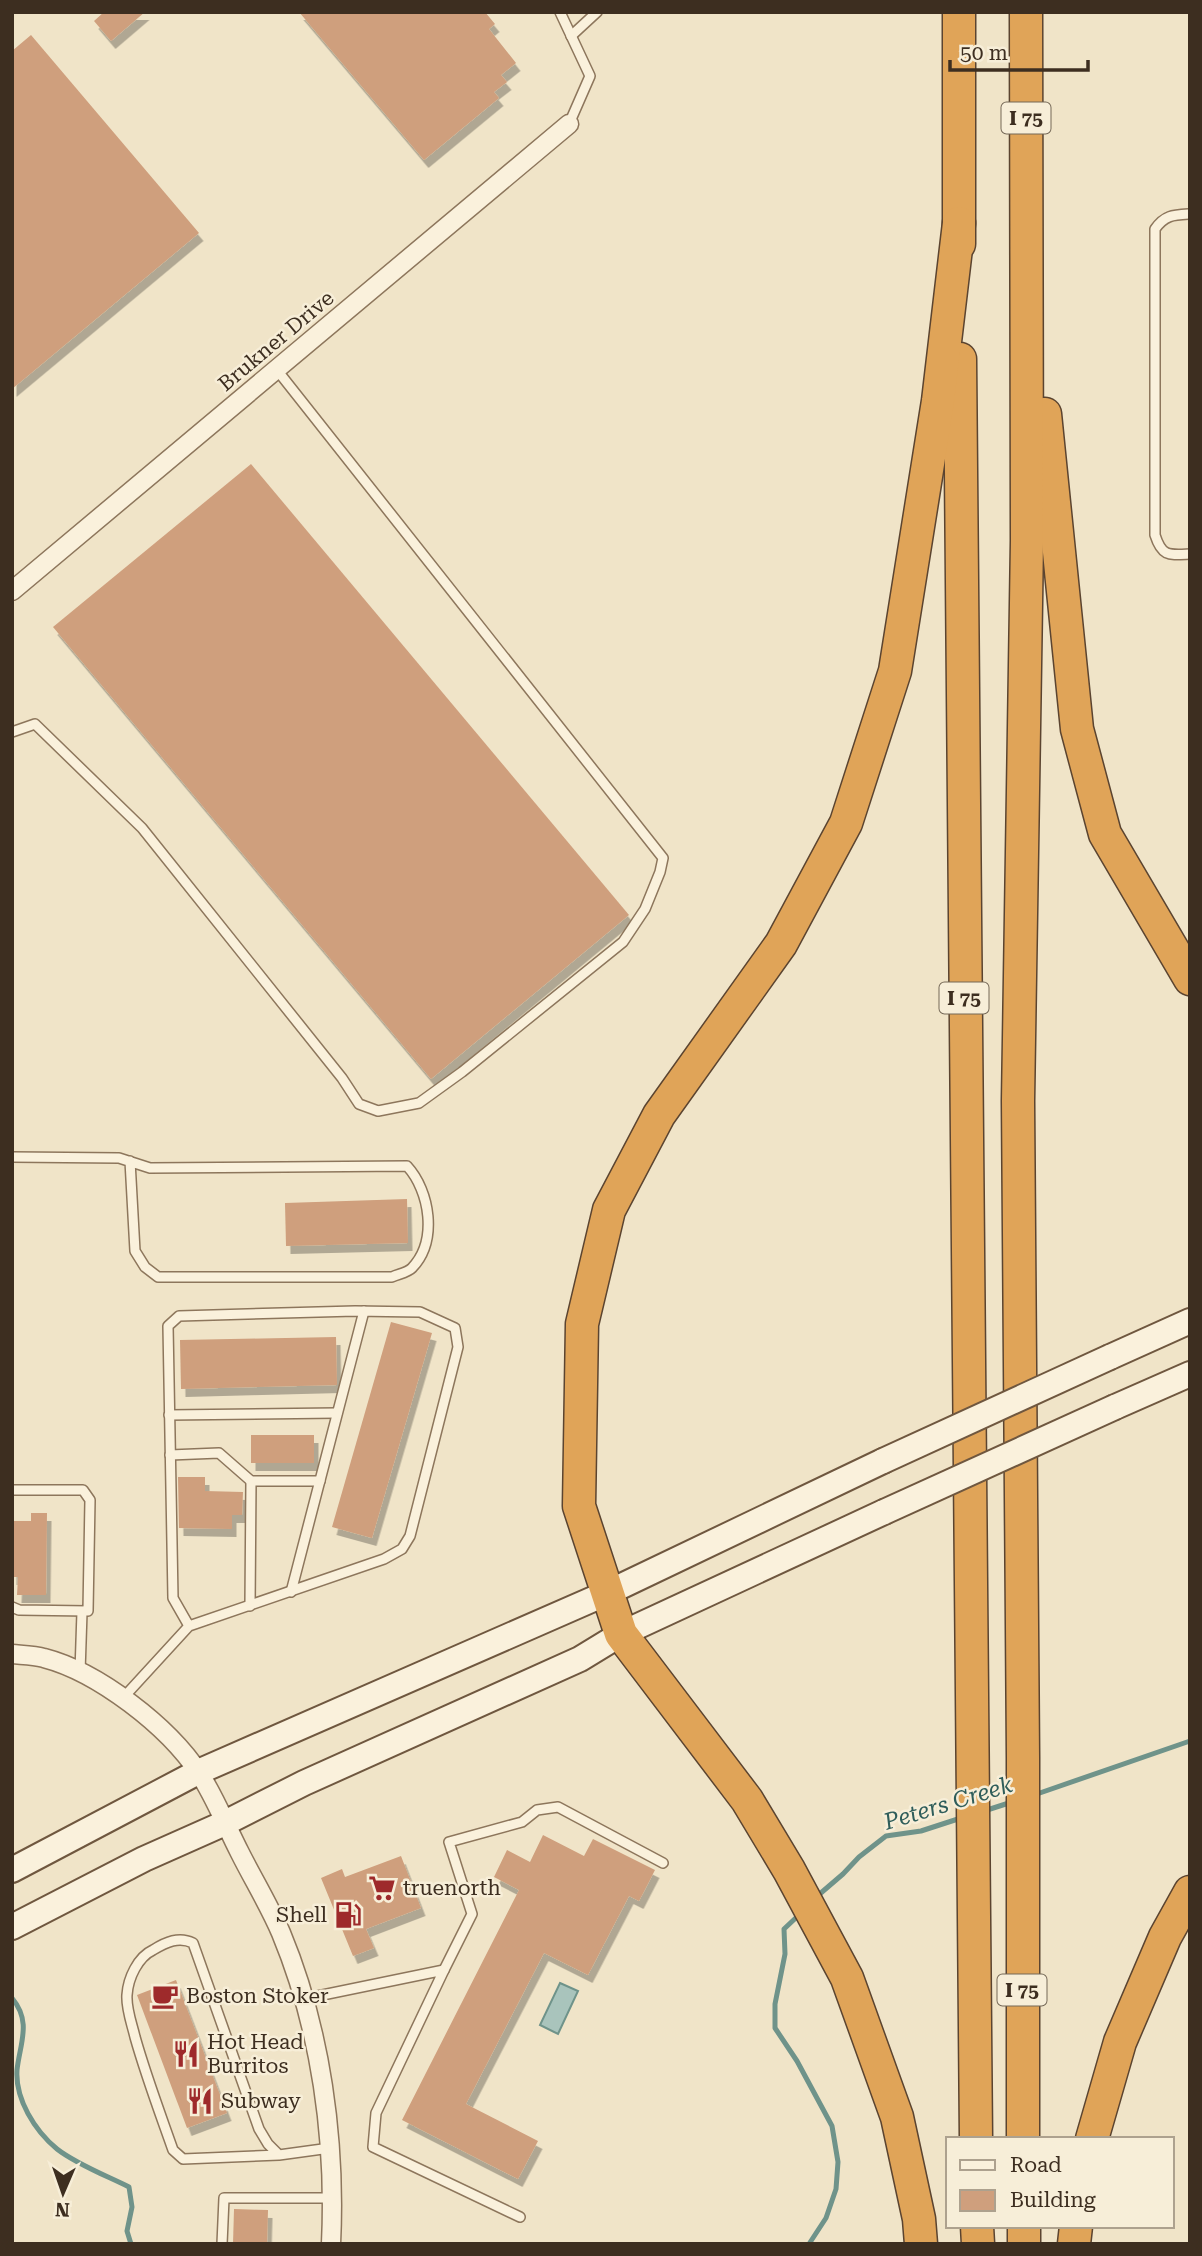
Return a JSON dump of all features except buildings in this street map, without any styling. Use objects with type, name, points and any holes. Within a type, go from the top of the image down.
[{"type":"highway","name":"I 75","points":[[959,12],[976,2137]]},
{"type":"highway","name":"I 75","points":[[1023,2137],[1018,1101],[1027,541],[1026,12]]},
{"type":"highway","points":[[921,2244],[919,2219],[897,2117],[847,1978],[789,1870],[747,1800],[621,1634],[579,1506],[582,1324],[609,1210],[659,1115],[781,944],[846,823],[895,671],[938,401],[959,223]]},
{"type":"highway","points":[[1026,223],[1077,729],[1105,834],[1190,979]]},
{"type":"highway","points":[[1093,2137],[1120,2042],[1165,1937],[1190,1892]]},
{"type":"main road","points":[[12,1870],[198,1772],[607,1593],[883,1461],[1190,1321]]},
{"type":"main road","points":[[12,1927],[144,1858],[225,1823],[303,1783],[580,1659],[621,1634],[1190,1374]]},
{"type":"street","name":"Brukner Drive","points":[[12,591],[569,124]]},
{"type":"street","points":[[12,1654],[44,1658],[80,1672],[122,1698],[154,1721],[198,1772],[280,1932],[303,1998],[321,2075],[330,2148],[331,2244]]},
{"type":"lane","points":[[560,12],[590,76],[569,124]]},
{"type":"lane","points":[[571,36],[597,12]]},
{"type":"lane","points":[[1190,215],[1162,219],[1155,229],[1155,535],[1160,548],[1170,555],[1190,554]]},
{"type":"lane","points":[[12,732],[35,724],[142,828],[342,1078],[359,1104],[378,1111],[419,1103],[462,1073],[623,942],[645,909],[663,858],[277,370]]},
{"type":"lane","points":[[12,1157],[119,1158],[130,1161],[150,1168],[407,1166],[417,1177],[426,1199],[428,1233],[421,1256],[410,1270],[392,1277],[158,1278],[145,1268],[135,1251],[130,1161]]},
{"type":"lane","points":[[291,1592],[364,1311]]},
{"type":"lane","points":[[122,1698],[189,1626],[384,1559],[402,1549],[414,1522],[458,1347],[455,1328],[420,1312],[364,1311],[179,1316],[168,1326],[173,1598],[189,1626]]},
{"type":"lane","points":[[169,1415],[337,1413]]},
{"type":"lane","points":[[170,1455],[219,1453],[251,1481],[320,1481]]},
{"type":"lane","points":[[250,1606],[251,1481]]},
{"type":"lane","points":[[12,1490],[83,1490],[90,1500],[88,1611],[19,1610],[12,1607]]},
{"type":"lane","points":[[80,1672],[82,1612]]},
{"type":"lane","points":[[520,2217],[373,2147],[376,2113],[472,1914],[449,1842],[522,1822],[537,1810],[558,1807],[663,1863]]},
{"type":"lane","points":[[279,2155],[259,2129],[193,1943],[177,1939],[146,1953],[135,1970],[127,1994],[129,2013],[144,2068],[173,2150],[183,2160],[198,2160],[279,2155],[330,2148]]},
{"type":"lane","points":[[303,1998],[444,1970]]},
{"type":"lane","points":[[222,2244],[224,2197],[331,2198]]},
{"type":"water","points":[[560,1983],[578,1991],[558,2034],[540,2025]]},
{"type":"waterway","name":"Peters Creek","points":[[1034,1795],[1190,1741]]},
{"type":"waterway","name":"Peters Creek","points":[[984,1811],[1012,1802]]},
{"type":"waterway","name":"Peters Creek","points":[[815,1898],[886,1836],[921,1831],[961,1818]]},
{"type":"waterway","name":"Peters Creek","points":[[801,1913],[784,1929],[785,1954],[775,2004],[775,2028],[797,2061],[832,2126],[838,2162],[836,2189],[826,2218],[809,2244]]},
{"type":"waterway","name":"Peters Creek","points":[[12,1998],[22,2016],[23,2033],[17,2081],[28,2114],[41,2133],[57,2149],[82,2165],[129,2187],[132,2207],[127,2231],[131,2244]]},
{"type":"place","name":"truenorth","points":[[382,1888]]},
{"type":"place","name":"Shell","points":[[348,1915]]},
{"type":"place","name":"Boston Stoker","points":[[165,1996]]},
{"type":"place","name":"Hot Head Burritos","points":[[186,2054]]},
{"type":"place","name":"Subway","points":[[200,2101]]}]
